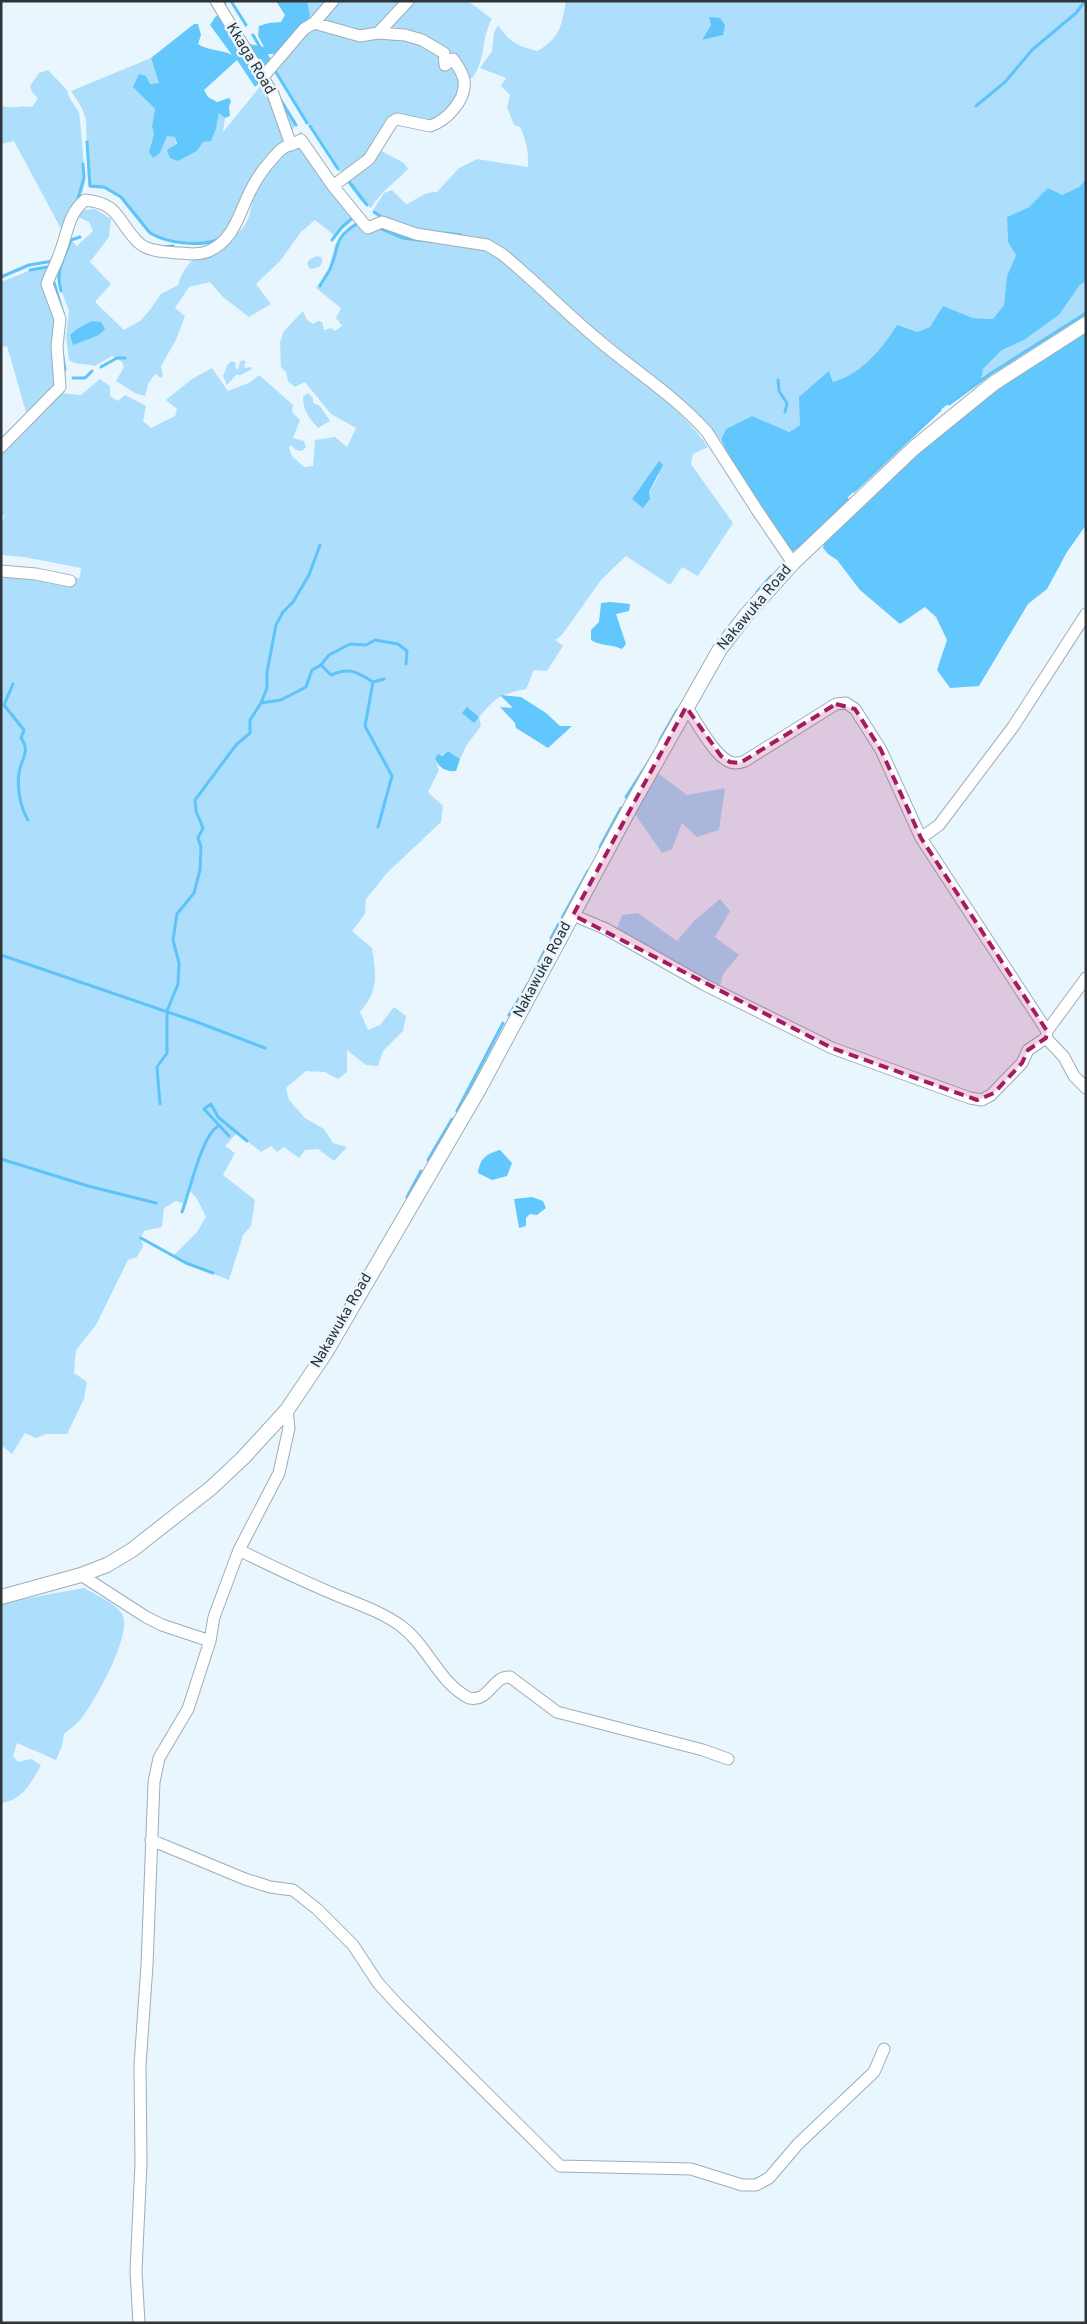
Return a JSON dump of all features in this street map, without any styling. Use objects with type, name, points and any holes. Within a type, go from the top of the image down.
[{"type":"main road","name":"Nakawuka Road","points":[[1,1597],[82,1576],[107,1565],[158,1532],[243,1458],[287,1410],[326,1352],[470,1104],[686,707],[720,649],[747,614],[793,563],[933,432],[994,383],[1086,324]]},
{"type":"street","name":"Kkaga Road","points":[[216,1],[273,94],[291,145]]},
{"type":"street","points":[[263,77],[304,29],[314,23],[334,1]]},
{"type":"street","points":[[378,33],[408,1]]},
{"type":"street","points":[[314,23],[360,36],[378,33],[405,35],[422,40],[444,52],[445,65],[453,58],[464,81],[462,92],[455,107],[435,124],[430,126],[397,119],[392,122],[369,159],[333,186]]},
{"type":"street","points":[[1,447],[60,387],[57,346],[60,320],[47,284],[60,254],[68,224],[77,207],[85,200],[100,201],[114,209],[135,238],[147,248],[183,254],[197,254],[208,251],[226,239],[236,224],[259,175],[283,147],[301,140],[333,186],[368,228],[382,222],[416,234],[487,245],[502,254],[596,338],[665,391],[707,432],[756,510],[793,563]]},
{"type":"street","points":[[1,571],[36,574],[70,581]]},
{"type":"street","points":[[921,838],[939,825],[1013,727],[1086,614]]},
{"type":"street","points":[[686,707],[714,748],[726,760],[734,763],[745,761],[836,704],[842,703],[852,706],[881,750],[921,838],[1046,1034],[1064,1057],[1074,1076],[1086,1088]]},
{"type":"street","points":[[573,915],[606,929],[705,985],[832,1048],[977,1100],[991,1096],[1022,1063],[1028,1050],[1046,1034],[1086,978]]},
{"type":"street","points":[[139,2323],[136,2271],[140,2163],[140,2065],[147,1965],[152,1798],[159,1758],[188,1709],[210,1641],[214,1617],[239,1550],[279,1473],[289,1428],[287,1410]]},
{"type":"street","points":[[239,1550],[397,1623],[418,1642],[452,1686],[469,1698],[482,1697],[502,1678],[510,1677],[557,1712],[703,1750],[728,1759]]},
{"type":"street","points":[[82,1576],[154,1621],[210,1641]]},
{"type":"street","points":[[151,1840],[246,1879],[270,1887],[293,1890],[317,1909],[353,1945],[378,1983],[398,2005],[560,2166],[691,2169],[742,2185],[756,2185],[769,2178],[798,2144],[874,2072],[884,2049]]},
{"type":"highlighted area","points":[[836,704],[855,709],[881,750],[921,838],[1047,1031],[1046,1038],[1028,1050],[1022,1063],[994,1093],[977,1100],[832,1048],[573,915],[686,707],[721,756],[730,762],[740,763]]},
{"type":"shaded area","points":[[276,1],[307,1],[310,16],[305,24],[275,54],[268,54],[272,62],[264,79],[255,87],[237,60],[204,90],[208,97],[217,102],[229,98],[231,101],[229,107],[230,116],[225,118],[219,113],[216,129],[211,141],[203,142],[197,151],[178,161],[170,158],[167,150],[177,144],[175,137],[167,136],[160,153],[153,158],[149,152],[154,134],[152,126],[155,109],[133,87],[139,74],[146,76],[150,84],[159,83],[151,58],[194,24],[198,24],[201,35],[198,44],[232,55],[210,25],[215,17],[222,13],[246,43],[264,47],[258,36],[259,26],[281,22],[285,15]]},
{"type":"shaded area","points":[[305,1],[330,1],[306,25]]},
{"type":"shaded area","points":[[336,1],[406,1],[369,34],[320,20]]},
{"type":"shaded area","points":[[413,1],[468,1],[492,19],[486,33],[482,57],[472,78],[468,78],[454,55],[445,49],[385,30]]},
{"type":"shaded area","points":[[566,1],[1086,1],[1086,179],[1079,187],[1062,195],[1038,199],[1029,207],[1007,217],[1008,242],[1016,255],[1007,276],[1004,306],[993,319],[973,318],[943,306],[931,327],[917,332],[897,326],[878,352],[862,367],[833,382],[830,372],[800,425],[788,432],[752,416],[726,429],[721,440],[664,385],[590,325],[514,256],[491,243],[473,236],[438,233],[392,224],[374,213],[373,210],[384,193],[392,190],[406,204],[425,194],[437,192],[459,168],[477,159],[528,167],[524,136],[520,127],[514,125],[507,107],[510,95],[501,86],[506,78],[480,68],[492,51],[494,32],[498,25],[506,36],[525,48],[538,51],[546,46],[559,30]],"holes":[[[711,25],[723,35],[702,40]]]},
{"type":"shaded area","points":[[709,17],[720,18],[725,25],[723,35],[702,40],[711,25]]},
{"type":"shaded area","points":[[315,27],[407,39],[445,56],[460,81],[455,103],[432,123],[397,117],[369,157],[340,172],[271,66]]},
{"type":"shaded area","points":[[151,58],[159,83],[150,84],[145,99],[155,109],[152,126],[154,134],[149,152],[160,153],[167,136],[175,137],[178,161],[197,151],[216,129],[219,113],[225,118],[223,132],[268,77],[296,122],[292,132],[280,146],[241,216],[218,240],[205,244],[184,243],[153,236],[143,227],[120,198],[105,189],[92,188],[88,185],[86,120],[82,108],[71,91]]},
{"type":"shaded area","points":[[48,70],[67,90],[69,97],[79,112],[85,178],[67,240],[14,141],[1,144],[1,106],[32,107],[38,98],[32,92],[30,86],[39,73]]},
{"type":"shaded area","points":[[301,131],[345,194],[356,217],[335,236],[315,220],[301,232],[280,261],[256,284],[271,304],[249,317],[223,297],[210,282],[189,287],[175,308],[185,316],[176,340],[161,366],[163,375],[161,378],[155,374],[148,384],[145,396],[135,393],[116,381],[124,367],[122,362],[112,356],[95,366],[75,363],[69,360],[66,336],[69,311],[57,279],[57,272],[71,240],[77,246],[93,231],[89,222],[78,217],[83,210],[95,209],[111,219],[109,237],[90,262],[111,284],[95,302],[124,330],[140,321],[161,294],[178,285],[183,272],[190,262],[236,235],[249,218],[254,193],[265,173]]},
{"type":"shaded area","points":[[378,149],[404,163],[408,169],[383,192],[371,208],[361,201],[343,177]]},
{"type":"shaded area","points":[[1086,179],[1086,281],[1080,285],[1059,315],[1024,340],[1002,350],[983,369],[981,381],[940,410],[854,491],[811,537],[792,550],[785,543],[739,476],[721,440],[726,429],[752,416],[789,432],[800,425],[799,397],[829,371],[833,382],[853,373],[878,351],[897,325],[917,332],[930,327],[943,306],[973,318],[993,319],[1004,305],[1007,276],[1016,255],[1008,242],[1007,217],[1029,207],[1048,188],[1062,195],[1079,187]]},
{"type":"shaded area","points":[[361,220],[369,220],[420,242],[482,249],[496,256],[585,337],[671,405],[697,432],[708,447],[693,454],[691,464],[733,523],[698,576],[682,567],[670,585],[626,556],[601,580],[562,635],[555,640],[563,646],[547,671],[534,670],[526,689],[499,697],[490,705],[479,717],[481,726],[466,746],[460,759],[448,751],[435,759],[439,770],[428,792],[443,806],[441,822],[387,873],[366,899],[365,914],[352,931],[372,948],[375,982],[370,997],[360,1012],[368,1030],[380,1025],[394,1007],[406,1016],[403,1031],[383,1051],[378,1066],[366,1065],[347,1050],[347,1072],[338,1079],[325,1072],[306,1071],[286,1088],[289,1100],[305,1118],[324,1129],[333,1143],[347,1147],[334,1161],[318,1149],[305,1150],[299,1158],[284,1147],[277,1152],[271,1146],[261,1152],[237,1133],[225,1146],[235,1153],[223,1175],[255,1200],[251,1226],[243,1235],[229,1280],[186,1263],[174,1255],[197,1232],[206,1217],[196,1197],[190,1191],[185,1204],[176,1201],[164,1208],[162,1227],[144,1231],[141,1238],[143,1246],[137,1257],[128,1260],[96,1325],[76,1350],[74,1373],[87,1382],[84,1399],[67,1434],[46,1434],[36,1438],[25,1433],[12,1454],[1,1445],[1,581],[15,567],[78,578],[80,577],[81,568],[24,557],[1,555],[1,521],[4,516],[1,514],[1,451],[59,393],[81,395],[100,379],[110,386],[110,396],[118,401],[125,395],[146,406],[143,421],[151,428],[175,416],[177,409],[166,400],[192,379],[212,368],[228,391],[249,383],[259,375],[293,405],[292,412],[300,420],[293,438],[304,441],[306,447],[302,451],[296,450],[291,445],[289,448],[292,456],[304,467],[313,466],[315,440],[335,437],[347,447],[356,428],[331,414],[305,382],[295,387],[288,381],[286,372],[281,367],[280,342],[284,331],[303,311],[307,320],[313,324],[318,321],[322,322],[324,330],[331,328],[335,331],[342,326],[336,318],[341,308],[316,288],[329,269],[335,245],[350,226]],"holes":[[[658,462],[659,475],[649,493],[638,489]]]},
{"type":"shaded area","points":[[317,256],[322,258],[322,263],[319,267],[310,269],[307,264],[309,260]]},
{"type":"shaded area","points":[[47,267],[51,270],[64,313],[62,348],[66,371],[63,377],[27,416],[7,346],[1,347],[1,282],[36,268]]},
{"type":"shaded area","points":[[1086,281],[1086,313],[981,381],[983,369],[1002,350],[1024,340],[1059,315],[1080,285]]},
{"type":"shaded area","points":[[92,321],[101,322],[105,329],[99,335],[73,345],[70,335]]},
{"type":"shaded area","points":[[1086,331],[1086,525],[1067,552],[1047,589],[1028,604],[979,686],[950,688],[937,670],[947,640],[936,617],[925,607],[900,624],[860,590],[837,560],[823,548],[824,542],[944,429],[1012,380],[1042,355]]},
{"type":"shaded area","points":[[243,360],[246,362],[245,368],[251,367],[252,369],[241,375],[236,375],[227,385],[223,376],[228,364],[232,361],[236,363],[235,367],[238,370],[240,362]]},
{"type":"shaded area","points":[[308,393],[313,398],[313,403],[320,406],[330,421],[318,428],[305,410],[303,397]]},
{"type":"shaded area","points":[[659,461],[663,465],[649,492],[650,499],[643,508],[632,499]]},
{"type":"shaded area","points":[[601,603],[630,604],[629,611],[616,614],[626,644],[622,649],[591,640],[591,630],[599,622]]},
{"type":"shaded area","points":[[500,695],[521,697],[546,713],[560,726],[572,726],[548,748],[516,728],[515,723],[500,707],[513,708]]},
{"type":"shaded area","points":[[467,707],[479,717],[474,723],[462,713]]},
{"type":"shaded area","points":[[448,751],[460,759],[456,771],[443,769],[435,759],[438,754],[442,756]]},
{"type":"shaded area","points":[[655,771],[687,795],[725,788],[719,830],[697,837],[682,823],[672,849],[662,853],[632,810]]},
{"type":"shaded area","points":[[720,899],[730,911],[715,937],[739,955],[723,974],[719,991],[616,931],[622,915],[638,913],[677,941],[694,921]]},
{"type":"shaded area","points":[[500,1150],[512,1163],[507,1176],[492,1180],[478,1173],[484,1157]]},
{"type":"shaded area","points":[[532,1197],[543,1201],[546,1208],[537,1215],[530,1214],[526,1218],[526,1226],[519,1228],[514,1199]]},
{"type":"shaded area","points":[[84,1588],[110,1602],[122,1614],[124,1623],[118,1651],[103,1683],[87,1710],[79,1721],[64,1734],[62,1746],[56,1760],[17,1743],[13,1756],[18,1762],[31,1759],[41,1765],[21,1795],[1,1803],[1,1603]]},
{"type":"waterway","points":[[231,1],[246,25]]},
{"type":"waterway","points":[[976,106],[1005,82],[1032,50],[1076,13],[1085,1]]},
{"type":"waterway","points":[[253,35],[264,54]]},
{"type":"waterway","points":[[274,69],[307,123]]},
{"type":"waterway","points":[[280,99],[296,125]]},
{"type":"waterway","points":[[310,126],[338,169]]},
{"type":"waterway","points":[[87,142],[90,186],[104,187],[121,197],[150,233],[183,243],[201,243],[217,240]]},
{"type":"waterway","points":[[77,202],[84,178],[83,164]]},
{"type":"waterway","points":[[347,179],[367,205]]},
{"type":"waterway","points":[[374,212],[384,219]]},
{"type":"waterway","points":[[332,240],[342,227],[355,216]]},
{"type":"waterway","points":[[320,286],[330,269],[340,239],[358,223]]},
{"type":"waterway","points":[[377,227],[403,238],[433,242]]},
{"type":"waterway","points":[[446,233],[461,235]]},
{"type":"waterway","points":[[61,291],[59,284],[61,265],[71,240],[80,237]]},
{"type":"waterway","points":[[161,247],[173,246]]},
{"type":"waterway","points":[[1,277],[29,265],[53,261]]},
{"type":"waterway","points":[[30,270],[47,267],[50,270]]},
{"type":"waterway","points":[[53,279],[63,313]]},
{"type":"waterway","points":[[949,404],[990,374],[1086,313]]},
{"type":"waterway","points":[[63,357],[65,370],[63,372]]},
{"type":"waterway","points":[[101,367],[117,358],[125,358]]},
{"type":"waterway","points":[[73,378],[85,378],[92,371]]},
{"type":"waterway","points":[[778,380],[779,391],[787,403],[785,412]]},
{"type":"waterway","points":[[854,491],[940,410]]},
{"type":"waterway","points":[[792,550],[811,537],[847,499]]},
{"type":"waterway","points":[[160,1104],[157,1067],[167,1053],[167,1011],[178,984],[179,963],[173,940],[177,914],[194,893],[200,870],[201,847],[198,838],[203,828],[196,811],[195,800],[236,745],[250,733],[250,720],[261,703],[267,688],[267,672],[276,625],[283,612],[293,602],[309,575],[320,545]]},
{"type":"waterway","points":[[757,592],[771,576]]},
{"type":"waterway","points":[[321,665],[329,655],[350,644],[366,645],[375,640],[398,644],[407,651],[406,664]]},
{"type":"waterway","points":[[261,703],[281,700],[306,687],[312,670],[321,665],[331,675],[348,671],[358,673],[373,682],[384,679]]},
{"type":"waterway","points":[[373,682],[365,726],[392,776],[378,827]]},
{"type":"waterway","points":[[13,684],[4,705],[24,730],[21,738],[25,751],[18,785],[21,803],[28,820]]},
{"type":"waterway","points":[[660,740],[677,710]]},
{"type":"waterway","points":[[626,797],[651,758]]},
{"type":"waterway","points":[[600,847],[621,808]]},
{"type":"waterway","points":[[551,938],[588,871]]},
{"type":"waterway","points":[[532,976],[547,946]]},
{"type":"waterway","points":[[1,955],[197,1022],[265,1048]]},
{"type":"waterway","points":[[509,1015],[528,984]]},
{"type":"waterway","points":[[457,1111],[503,1023]]},
{"type":"waterway","points":[[229,1136],[204,1109],[211,1104],[218,1117],[247,1141]]},
{"type":"waterway","points":[[428,1160],[452,1119]]},
{"type":"waterway","points":[[182,1212],[206,1141],[218,1126]]},
{"type":"waterway","points":[[1,1159],[88,1186],[156,1203]]},
{"type":"waterway","points":[[407,1197],[421,1171]]},
{"type":"waterway","points":[[141,1238],[186,1263],[213,1273]]}]
